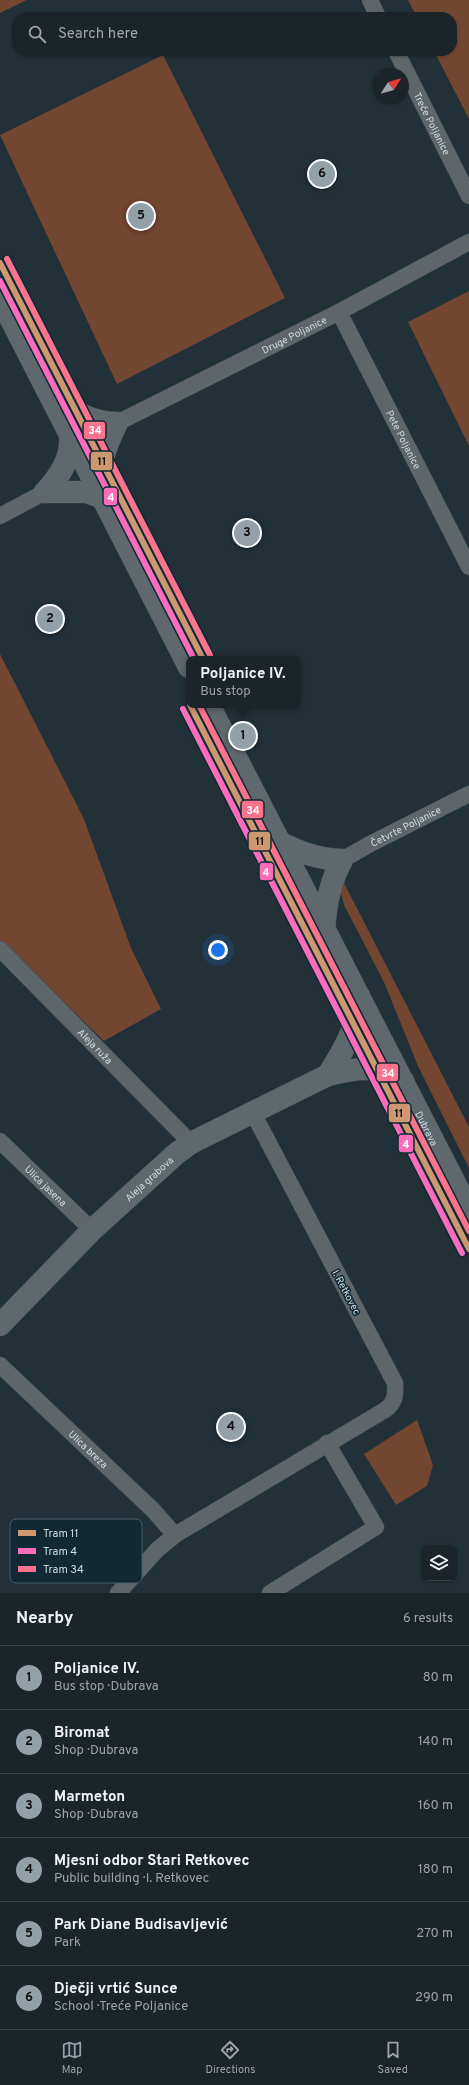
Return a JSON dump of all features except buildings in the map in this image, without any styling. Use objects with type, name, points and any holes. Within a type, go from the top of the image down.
[{"type":"main road","points":[[0,298],[186,661]]},
{"type":"main road","points":[[41,379],[66,405],[77,413],[102,422],[117,423],[107,445],[102,462],[100,480],[102,498]]},
{"type":"main road","points":[[45,492],[55,481],[66,463],[71,445],[70,435]]},
{"type":"main road","points":[[45,492],[86,492],[102,498]]},
{"type":"main road","name":"Dubrava","points":[[211,708],[469,1210]]},
{"type":"main road","points":[[278,841],[303,853],[324,858],[342,860],[334,876],[327,901],[324,930]]},
{"type":"main road","points":[[328,1075],[350,1037],[357,1015],[359,996]]},
{"type":"main road","name":"Aleja grabova","points":[[0,1325],[92,1230],[177,1153],[191,1143],[328,1075],[365,1068],[387,1071],[403,1081]]},
{"type":"street","points":[[370,0],[376,12]]},
{"type":"street","name":"Treće Poljanice","points":[[399,56],[469,196]]},
{"type":"street","name":"Druge Poljanice","points":[[117,423],[339,312],[469,242]]},
{"type":"street","name":"Pete Poljanice","points":[[339,312],[469,567]]},
{"type":"street","points":[[0,516],[45,492]]},
{"type":"street","name":"Četvrte Poljanice","points":[[342,860],[370,844],[469,794]]},
{"type":"street","name":"Aleja ruža","points":[[0,949],[191,1143]]},
{"type":"street","name":"I. Retkovec","points":[[142,1567],[157,1550],[175,1535],[391,1406],[395,1399],[395,1383],[253,1113]]},
{"type":"street","name":"Ulica jasena","points":[[0,1141],[92,1230]]},
{"type":"street","name":"Ulica breza","points":[[0,1365],[153,1510],[175,1535]]},
{"type":"street","points":[[270,1593],[376,1527],[327,1444]]},
{"type":"street","name":"I. Retkovec","points":[[118,1593],[127,1583]]},
{"type":"shaded area","points":[[0,0],[27,0],[0,13]]},
{"type":"shaded area","points":[[408,0],[469,0],[469,119],[437,56],[457,56],[457,12],[414,12]]},
{"type":"shaded area","points":[[164,56],[285,298],[117,384],[0,135]]},
{"type":"shaded area","points":[[469,291],[469,446],[408,322]]},
{"type":"shaded area","points":[[0,654],[84,819],[131,948],[161,1009],[104,1041],[0,940]]},
{"type":"shaded area","points":[[342,879],[469,1127],[469,1168],[418,1066],[384,982],[344,905],[340,889]]},
{"type":"shaded area","points":[[417,1420],[433,1465],[427,1486],[396,1505],[364,1454]]},
{"type":"tram line","name":"34","points":[[7,259],[210,655]]},
{"type":"tram line","name":"11","points":[[0,263],[201,656]]},
{"type":"tram line","name":"4","points":[[0,281],[192,656]]},
{"type":"tram line","name":"11","points":[[192,708],[469,1249]]},
{"type":"tram line","name":"34","points":[[201,708],[469,1231]]},
{"type":"tram line","name":"4","points":[[183,709],[462,1253]]},
{"type":"place","name":"Dječji vrtić Sunce","points":[[322,174]]},
{"type":"place","name":"Park Diane Budisavljević","points":[[141,216]]},
{"type":"place","name":"Marmeton","points":[[247,533]]},
{"type":"place","name":"Biromat","points":[[50,619]]},
{"type":"place","name":"Poljanice IV.","points":[[243,736]]},
{"type":"place","name":"Mjesni odbor Stari Retkovec","points":[[231,1427]]}]
